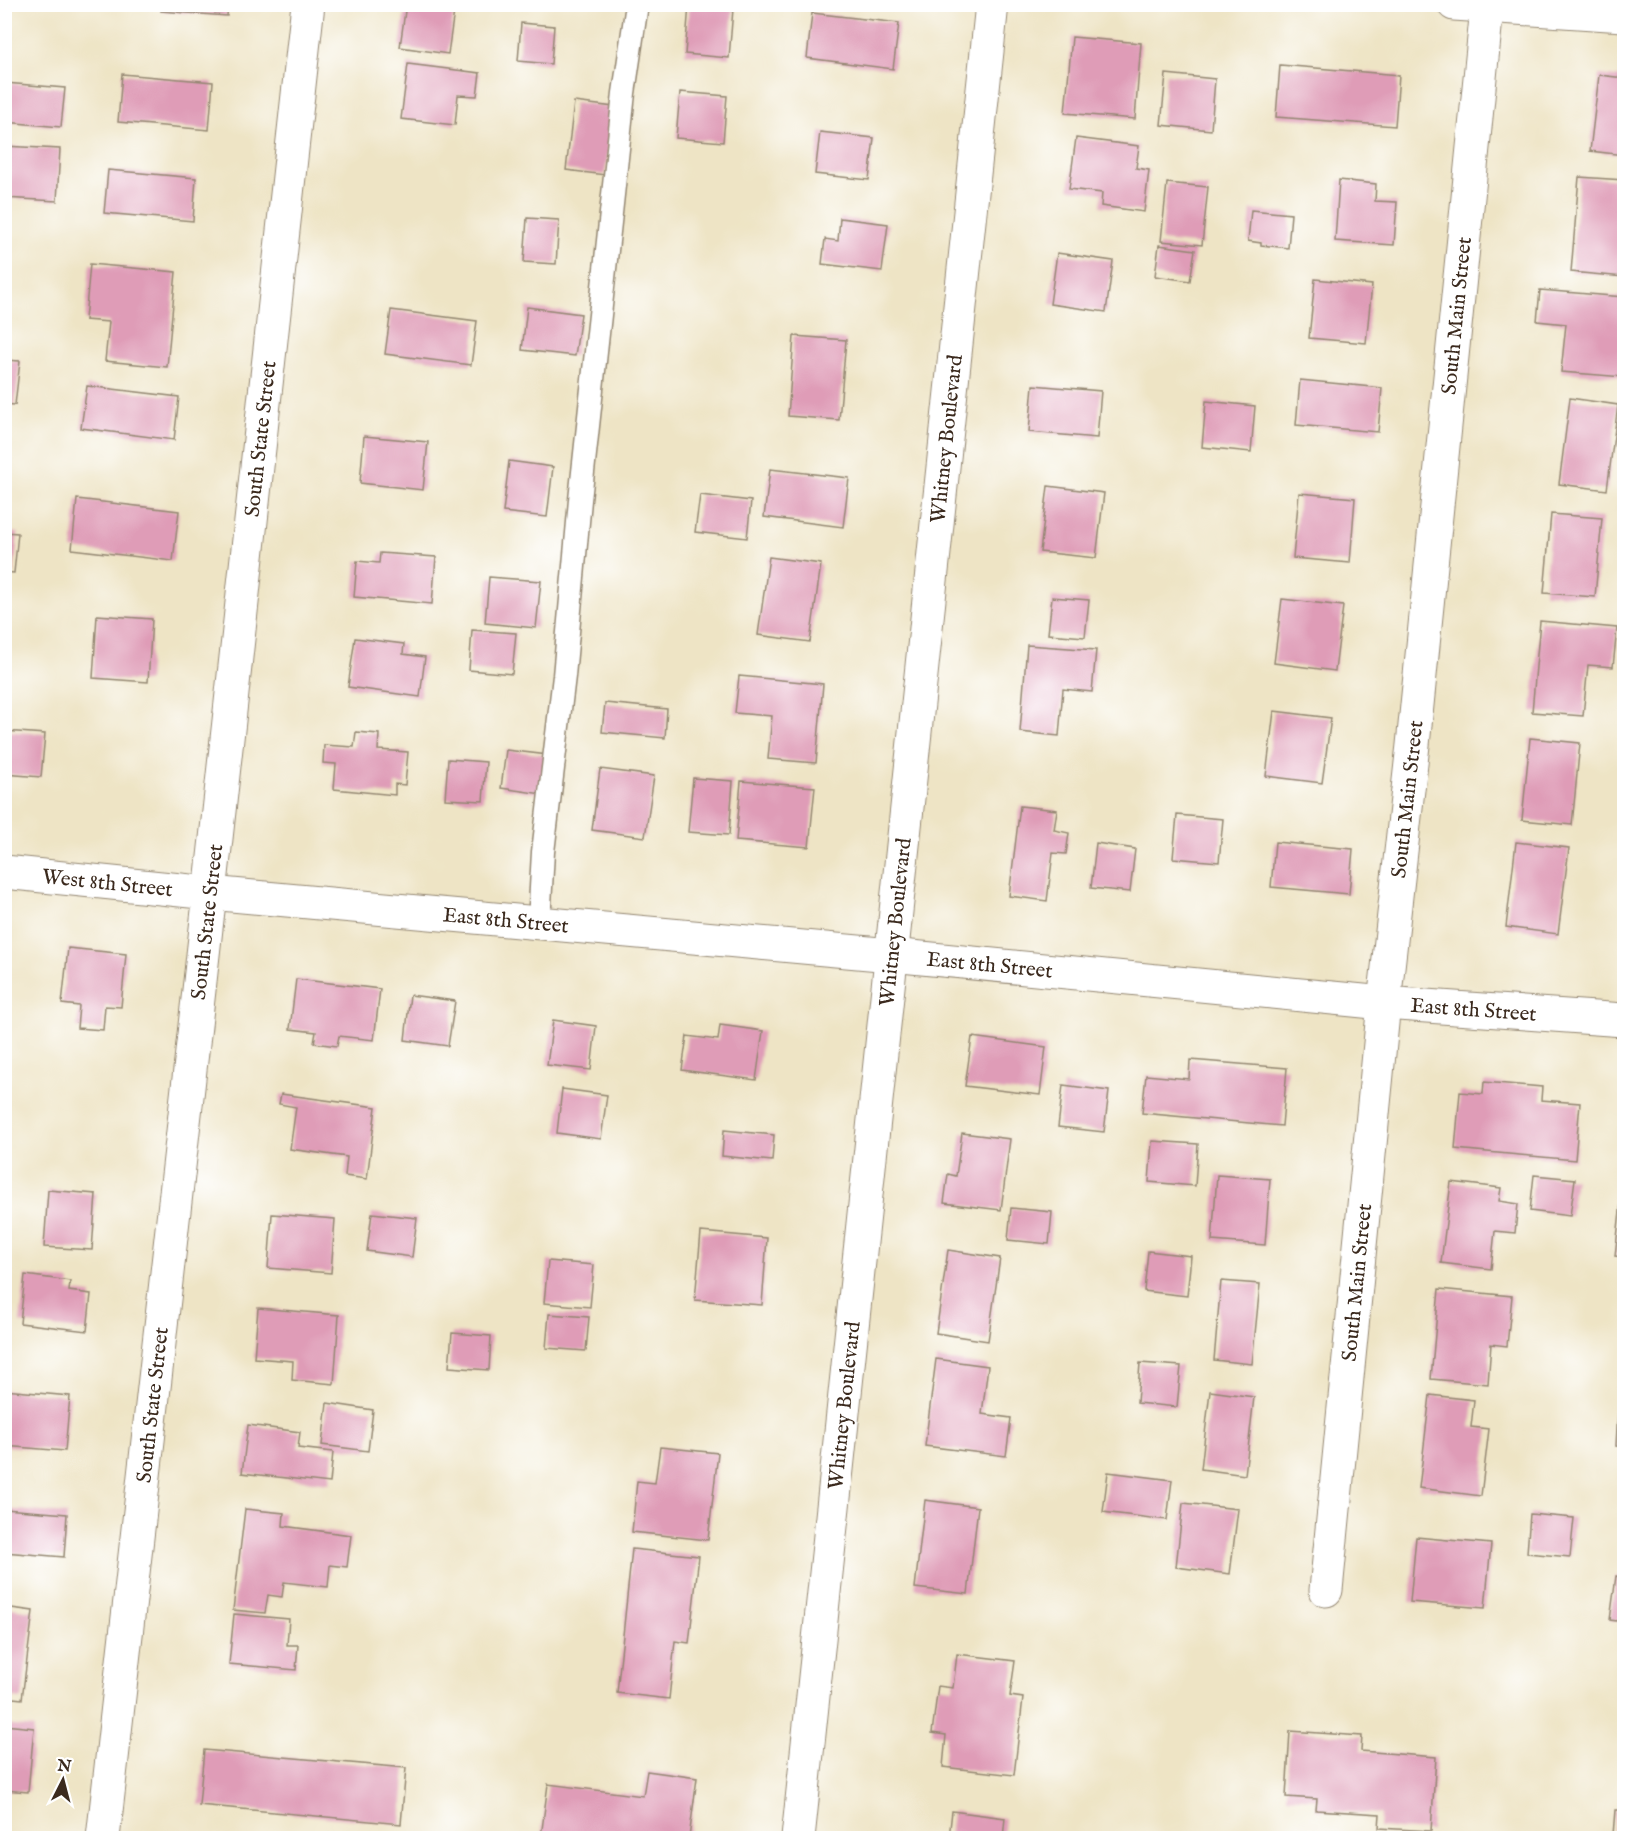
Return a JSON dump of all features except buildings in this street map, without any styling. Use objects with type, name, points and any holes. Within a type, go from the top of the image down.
[{"type":"street","name":"South State Street","points":[[103,1839],[308,4]]},
{"type":"street","name":"Whitney Boulevard","points":[[798,1839],[992,4]]},
{"type":"street","points":[[1454,4],[1487,8],[1624,15]]},
{"type":"street","name":"South Main Street","points":[[1326,1590],[1487,8]]},
{"type":"street","name":"West 8th Street","points":[[4,872],[210,893]]},
{"type":"street","name":"East 8th Street","points":[[210,893],[1384,1003],[1624,1020]]},
{"type":"lane","points":[[539,923],[543,852],[564,676],[580,500],[624,93],[637,4]]}]
